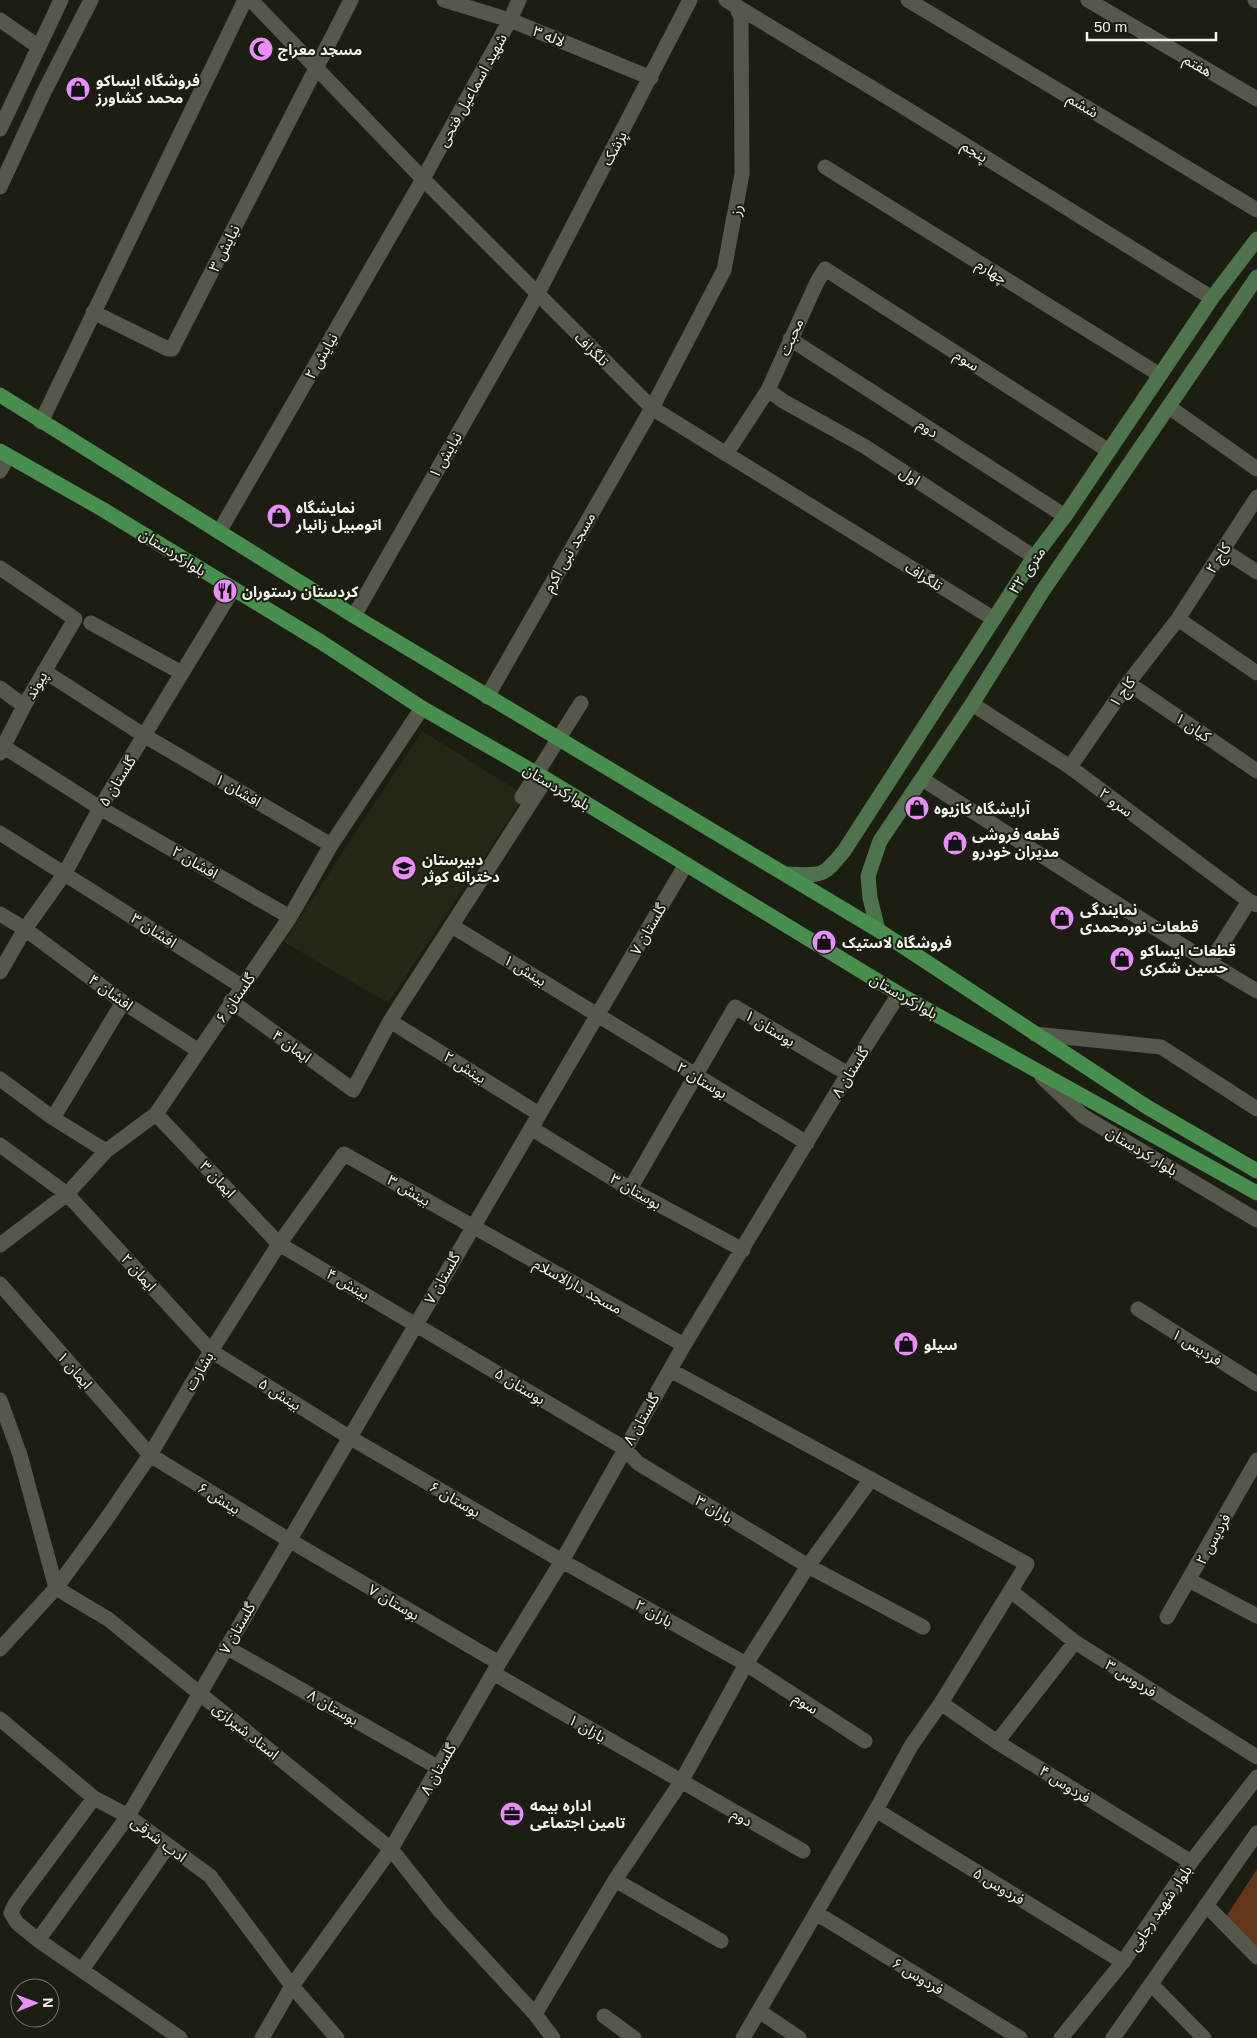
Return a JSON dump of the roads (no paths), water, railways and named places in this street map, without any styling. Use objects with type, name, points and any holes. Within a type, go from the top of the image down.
[{"type":"main road","name":"۳۲ متری","points":[[786,874],[819,874],[828,870],[844,851],[1034,557],[1066,516],[1212,298],[1257,239]]},
{"type":"main road","name":"۳۲ متری","points":[[878,930],[870,898],[868,876],[880,841],[972,704],[1042,592],[1257,277]]},
{"type":"main road","points":[[0,395],[354,616],[558,740],[878,930],[1147,1107],[1257,1171]]},
{"type":"main road","name":"بلوارکردستان","points":[[4,453],[102,509],[321,642],[422,708],[541,777],[899,994],[1257,1193]]},
{"type":"street","points":[[0,129],[62,0]]},
{"type":"street","points":[[0,187],[44,92],[91,0]]},
{"type":"street","points":[[41,422],[244,0]]},
{"type":"street","name":"تلگراف","points":[[251,0],[537,295],[652,408],[994,620]]},
{"type":"street","points":[[316,68],[351,0]]},
{"type":"street","name":"لاله ۳","points":[[444,0],[510,20],[651,78]]},
{"type":"street","name":"شهید اسماعیل فتحی","points":[[423,179],[510,20],[519,0]]},
{"type":"street","name":"پزشک","points":[[537,295],[690,0]]},
{"type":"street","name":"ششم","points":[[908,0],[1257,210]]},
{"type":"street","name":"هفتم","points":[[1088,0],[1257,99]]},
{"type":"street","name":"پنجم","points":[[731,3],[907,109],[1212,298]]},
{"type":"street","name":"رز","points":[[652,408],[724,270],[742,174],[741,18],[731,3]]},
{"type":"street","points":[[0,20],[39,47]]},
{"type":"street","name":"نیایش ۳","points":[[93,312],[168,349],[172,348],[316,68]]},
{"type":"street","points":[[23,78],[44,92]]},
{"type":"street","name":"چهارم","points":[[824,167],[1160,375]]},
{"type":"street","name":"نیایش ۲","points":[[219,532],[423,179]]},
{"type":"street","name":"محبت","points":[[726,454],[768,390],[817,282],[826,269]]},
{"type":"street","name":"سوم","points":[[826,269],[1109,451]]},
{"type":"street","name":"نیایش ۱","points":[[354,616],[537,295]]},
{"type":"street","name":"دوم","points":[[790,339],[1066,516]]},
{"type":"street","name":"اول","points":[[768,390],[783,401],[864,446],[1034,557]]},
{"type":"street","points":[[1169,407],[1257,469]]},
{"type":"street","name":"مسجد نبی اکرم","points":[[487,697],[652,408]]},
{"type":"street","points":[[0,471],[4,453]]},
{"type":"street","name":"کاج ۲","points":[[1178,619],[1257,497]]},
{"type":"street","points":[[1223,550],[1257,572]]},
{"type":"street","name":"پیوند","points":[[0,568],[75,619],[24,706],[2,750]]},
{"type":"street","name":"گلستان ۵","points":[[0,972],[25,929],[65,873],[100,808],[233,589]]},
{"type":"street","points":[[1178,619],[1257,672]]},
{"type":"street","name":"کاج ۱","points":[[1070,767],[1128,683],[1178,619]]},
{"type":"street","points":[[91,622],[182,673]]},
{"type":"street","name":"افشان ۱","points":[[44,671],[145,736],[331,845]]},
{"type":"street","name":"کیان ۱","points":[[1128,683],[1257,771]]},
{"type":"street","points":[[0,688],[24,706]]},
{"type":"street","points":[[390,1021],[452,926],[541,777],[558,740],[581,703]]},
{"type":"street","name":"سرو ۲","points":[[972,704],[1070,767],[1253,903]]},
{"type":"street","name":"گلستان ۶","points":[[0,1245],[67,1194],[106,1151],[156,1114],[231,1001],[243,987],[290,917],[331,845],[422,708]]},
{"type":"street","name":"افشان ۲","points":[[2,750],[290,917]]},
{"type":"street","points":[[522,797],[541,777]]},
{"type":"street","points":[[922,779],[1257,991]]},
{"type":"street","name":"افشان ۳","points":[[0,833],[243,987]]},
{"type":"street","name":"گلستان ۷","points":[[38,1940],[128,1816],[686,864]]},
{"type":"street","points":[[1210,963],[1253,903]]},
{"type":"street","name":"افشان ۴","points":[[0,914],[25,929],[123,1002],[199,1051]]},
{"type":"street","name":"بینش ۱","points":[[452,926],[598,1015]]},
{"type":"street","name":"گلستان ۸","points":[[262,2038],[292,1986],[391,1849],[496,1668],[562,1561],[624,1448],[684,1345],[848,1074],[899,994]]},
{"type":"street","name":"ایمان ۴","points":[[231,1001],[353,1090],[390,1021]]},
{"type":"street","points":[[53,1118],[123,1002]]},
{"type":"street","name":"بوستان ۱","points":[[695,1076],[735,1007],[848,1074]]},
{"type":"street","name":"بوستان ۲","points":[[598,1015],[807,1143]]},
{"type":"street","name":"بینش ۲","points":[[390,1021],[539,1114]]},
{"type":"street","points":[[1035,1034],[1161,1047],[1257,1109]]},
{"type":"street","name":"بلوار کردستان","points":[[1036,1070],[1083,1116],[1257,1220]]},
{"type":"street","points":[[630,1189],[695,1076]]},
{"type":"street","points":[[0,1079],[53,1118],[106,1151]]},
{"type":"street","name":"ایمان ۳","points":[[156,1114],[280,1244]]},
{"type":"street","name":"بوستان ۳","points":[[531,1128],[630,1189],[743,1250]]},
{"type":"street","name":"ایمان ۲","points":[[0,1145],[67,1194],[211,1351]]},
{"type":"street","name":"بشارت","points":[[0,1649],[56,1588],[150,1455],[211,1351],[280,1244],[344,1154]]},
{"type":"street","name":"بینش ۳","points":[[344,1154],[473,1226]]},
{"type":"street","name":"مسجد دارالاسلام","points":[[473,1226],[684,1345]]},
{"type":"street","name":"بینش ۴","points":[[280,1244],[416,1324]]},
{"type":"street","name":"ایمان ۱","points":[[0,1284],[150,1455]]},
{"type":"street","name":"فردیس ۱","points":[[1138,1309],[1257,1384]]},
{"type":"street","name":"بوستان ۵","points":[[416,1324],[624,1448]]},
{"type":"street","name":"بینش ۵","points":[[211,1351],[349,1437]]},
{"type":"street","points":[[670,1370],[1027,1564],[941,1703],[911,1746],[876,1810],[743,2038]]},
{"type":"street","points":[[0,1400],[20,1455],[56,1588]]},
{"type":"street","name":"بوستان ۶","points":[[349,1437],[562,1561]]},
{"type":"street","name":"باران ۳","points":[[624,1448],[638,1463],[808,1566]]},
{"type":"street","name":"بینش ۶","points":[[150,1455],[289,1540]]},
{"type":"street","name":"فردیس ۲","points":[[1167,1617],[1256,1465]]},
{"type":"street","points":[[535,2014],[614,1880],[681,1782],[746,1664],[808,1566],[871,1479]]},
{"type":"street","name":"بوستان ۷","points":[[289,1540],[496,1668]]},
{"type":"street","name":"باران ۲","points":[[562,1561],[746,1664]]},
{"type":"street","points":[[808,1566],[923,1627]]},
{"type":"street","points":[[1190,1580],[1257,1616]]},
{"type":"street","name":"استاد شیرازی","points":[[56,1588],[108,1619],[391,1849],[440,1910],[535,2014],[553,2038]]},
{"type":"street","name":"فردوس ۳","points":[[1011,1590],[1075,1642],[1257,1757]]},
{"type":"street","points":[[998,1742],[1075,1642]]},
{"type":"street","name":"بوستان ۸","points":[[226,1647],[439,1768]]},
{"type":"street","name":"سوم","points":[[746,1664],[865,1741]]},
{"type":"street","name":"بازان ۱","points":[[496,1668],[681,1782]]},
{"type":"street","name":"فردوس ۴","points":[[941,1703],[998,1742],[1191,1862]]},
{"type":"street","name":"ادب شرقی","points":[[0,1720],[94,1798],[128,1816],[210,1876],[292,1986],[337,2038]]},
{"type":"street","name":"بلوار شهید رجایی","points":[[1061,2038],[1123,1962],[1191,1862],[1257,1777]]},
{"type":"street","name":"دوم","points":[[681,1782],[803,1851]]},
{"type":"street","points":[[94,1798],[15,1904],[11,1913],[17,1923],[38,1940],[180,2038]]},
{"type":"street","name":"فردوس ۵","points":[[876,1810],[1123,1962]]},
{"type":"street","points":[[1113,2038],[1206,1905],[1256,1838]]},
{"type":"street","points":[[82,1970],[168,1846]]},
{"type":"street","points":[[614,1880],[721,1941]]},
{"type":"street","points":[[1206,1905],[1257,1957]]},
{"type":"street","name":"فردوس ۶","points":[[816,1914],[1020,2038]]},
{"type":"street","points":[[1151,1984],[1204,2038]]},
{"type":"street","points":[[759,2011],[799,2038]]},
{"type":"street","points":[[604,2016],[634,2038]]},
{"type":"place","name":"مسجد معراج","points":[[261,49]]},
{"type":"place","name":"فروشگاه ایساکو محمد کشاورز","points":[[78,89]]},
{"type":"place","name":"نمایشگاه اتومبیل زانیار","points":[[279,516]]},
{"type":"place","name":"کردستان رستوران","points":[[225,591]]},
{"type":"place","name":"آرایشگاه کازیوه","points":[[917,808]]},
{"type":"place","name":"قطعه فروشی مدیران خودرو","points":[[955,843]]},
{"type":"place","name":"دبیرستان دخترانه کوثر","points":[[404,868]]},
{"type":"place","name":"نمایندگی قطعات نورمحمدی","points":[[1062,918]]},
{"type":"place","name":"فروشگاه لاستیک","points":[[824,942]]},
{"type":"place","name":"قطعات ایساکو حسین شکری","points":[[1122,959]]},
{"type":"place","name":"سیلو","points":[[906,1344]]},
{"type":"place","name":"اداره بیمه تامین اجتماعی","points":[[512,1814]]}]
